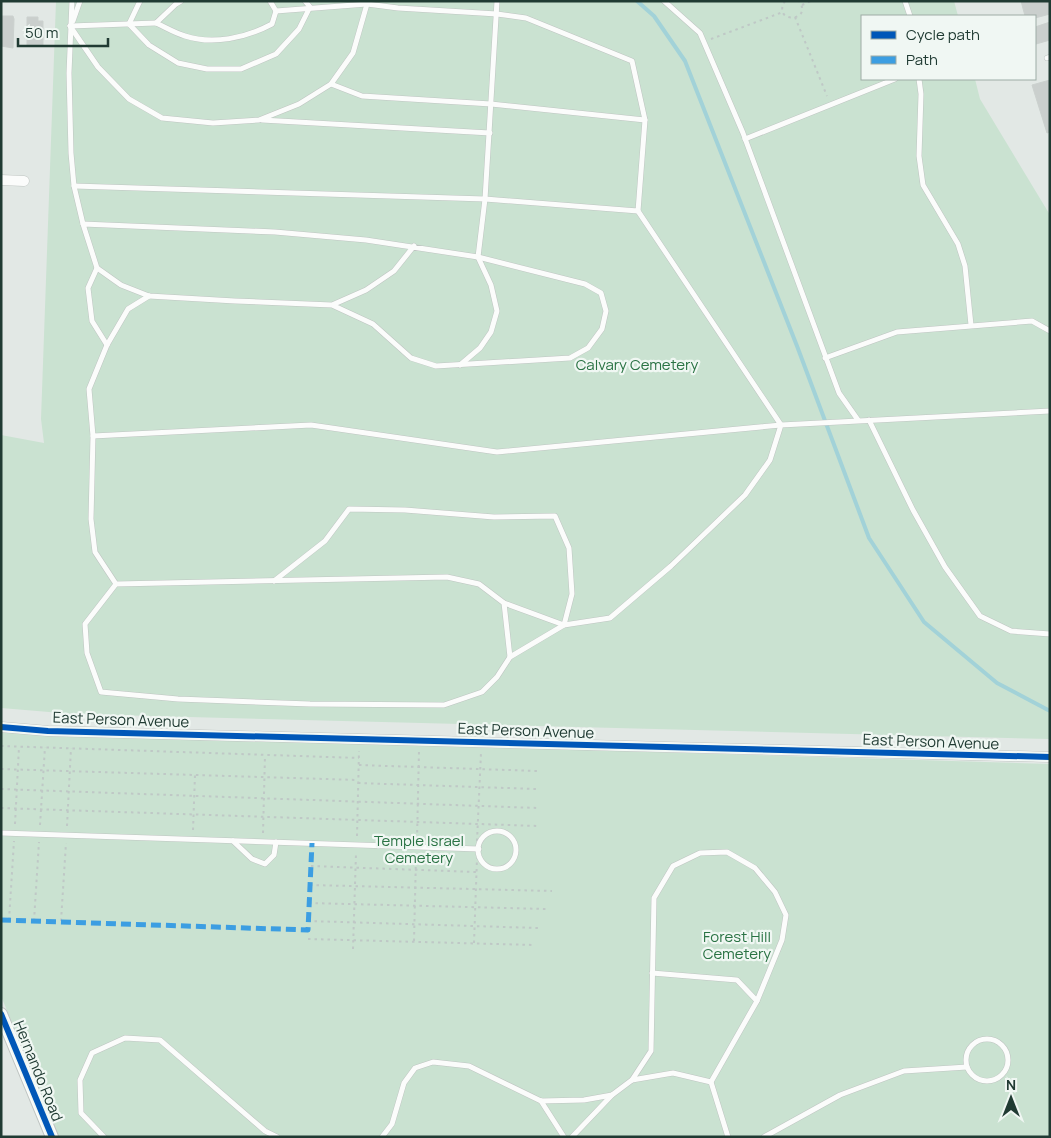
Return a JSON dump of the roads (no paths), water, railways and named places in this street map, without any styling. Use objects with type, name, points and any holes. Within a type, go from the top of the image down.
[{"type":"street","points":[[1,180],[24,180]]},
{"type":"street","name":"East Person Avenue","points":[[1,727],[58,731],[1050,758]]},
{"type":"street","name":"Hernando Road","points":[[1,1014],[52,1137]]},
{"type":"lane","points":[[72,1],[69,73],[71,153],[74,186],[83,224],[97,268],[121,285],[149,296],[332,305],[373,324],[411,358],[436,366],[570,358],[588,348],[602,329],[606,311],[601,293],[585,284],[478,257],[414,246],[275,232],[83,224]]},
{"type":"lane","points":[[70,26],[80,1]]},
{"type":"lane","points":[[129,24],[140,1]]},
{"type":"lane","points":[[156,23],[181,1]]},
{"type":"lane","points":[[70,26],[156,23],[185,36],[209,40],[232,39],[258,32],[272,24],[276,11],[270,1]]},
{"type":"lane","points":[[305,1],[310,7]]},
{"type":"lane","points":[[396,1],[398,8]]},
{"type":"lane","points":[[460,365],[480,348],[491,332],[497,311],[491,285],[478,257],[490,133],[497,1]]},
{"type":"lane","points":[[664,1],[700,33],[745,139],[839,394],[858,420]]},
{"type":"lane","points":[[904,1],[910,15]]},
{"type":"lane","points":[[259,120],[299,104],[331,84],[353,53],[366,2]]},
{"type":"lane","points":[[276,11],[366,2],[398,8],[497,14],[526,18],[632,62],[646,120],[638,211],[781,425]]},
{"type":"lane","points":[[129,24],[149,45],[178,63],[207,70],[241,70],[276,54],[299,29],[310,7]]},
{"type":"lane","points":[[70,26],[98,67],[129,99],[162,118],[212,123],[259,120],[490,133]]},
{"type":"lane","points":[[745,139],[892,80]]},
{"type":"lane","points":[[919,80],[921,94],[919,156],[923,185],[958,244],[965,266],[971,325]]},
{"type":"lane","points":[[331,84],[362,96],[492,104],[646,120]]},
{"type":"lane","points":[[74,186],[485,198],[638,211]]},
{"type":"lane","points":[[332,305],[366,290],[394,271],[414,246]]},
{"type":"lane","points":[[97,268],[88,288],[92,322],[107,345]]},
{"type":"lane","points":[[116,584],[95,552],[91,519],[93,436],[89,389],[107,345],[128,309],[149,296]]},
{"type":"lane","points":[[825,358],[897,332],[1032,321],[1050,331]]},
{"type":"lane","points":[[93,436],[311,425],[497,452],[809,422],[1050,411]]},
{"type":"lane","points":[[869,420],[913,510],[945,567],[980,616],[1011,631],[1050,634]]},
{"type":"lane","points":[[116,584],[85,624],[87,654],[101,692],[188,700],[310,704],[444,704],[482,692],[497,677],[510,657],[564,626],[610,618],[671,566],[746,495],[770,460],[781,425]]},
{"type":"lane","points":[[274,581],[325,541],[349,509],[405,510],[494,517],[555,516],[569,548],[572,594],[564,626]]},
{"type":"lane","points":[[116,584],[447,577],[479,584],[504,603],[564,626]]},
{"type":"lane","points":[[504,603],[510,657]]},
{"type":"lane","points":[[501,831],[512,838],[516,850],[514,859],[509,864],[498,868],[487,865],[482,861],[478,849],[483,837],[488,833],[501,831]]},
{"type":"lane","points":[[1,833],[478,849]]},
{"type":"lane","points":[[233,841],[252,859],[265,864],[274,855],[276,842]]},
{"type":"lane","points":[[572,1137],[612,1095],[632,1080],[651,1050],[654,898],[673,866],[700,853],[727,852],[755,868],[774,892],[786,915],[782,940],[757,1001],[711,1082],[728,1137]]},
{"type":"lane","points":[[652,973],[737,980],[757,1001]]},
{"type":"lane","points":[[104,1137],[81,1113],[80,1080],[92,1053],[125,1038],[160,1040],[264,1131],[277,1137]]},
{"type":"lane","points":[[982,1039],[996,1041],[1003,1046],[1007,1053],[1008,1064],[1005,1071],[993,1080],[983,1080],[976,1077],[968,1067],[966,1060],[968,1050],[982,1039]]},
{"type":"lane","points":[[382,1137],[392,1124],[404,1083],[415,1068],[433,1062],[469,1066],[541,1101],[584,1100],[612,1095]]},
{"type":"lane","points":[[764,1137],[840,1095],[904,1071],[968,1067]]},
{"type":"lane","points":[[632,1080],[673,1072],[711,1082]]},
{"type":"lane","points":[[541,1101],[564,1137]]},
{"type":"lane","points":[[264,1131],[266,1137]]},
{"type":"waterway","points":[[637,1],[654,16],[685,61],[797,346],[869,538],[924,622],[997,683],[1050,711]]},
{"type":"park label","name":"Calvary Cemetery","points":[[637,365]]},
{"type":"park label","name":"Temple Israel Cemetery","points":[[419,850]]},
{"type":"park label","name":"Forest Hill Cemetery","points":[[737,946]]}]
